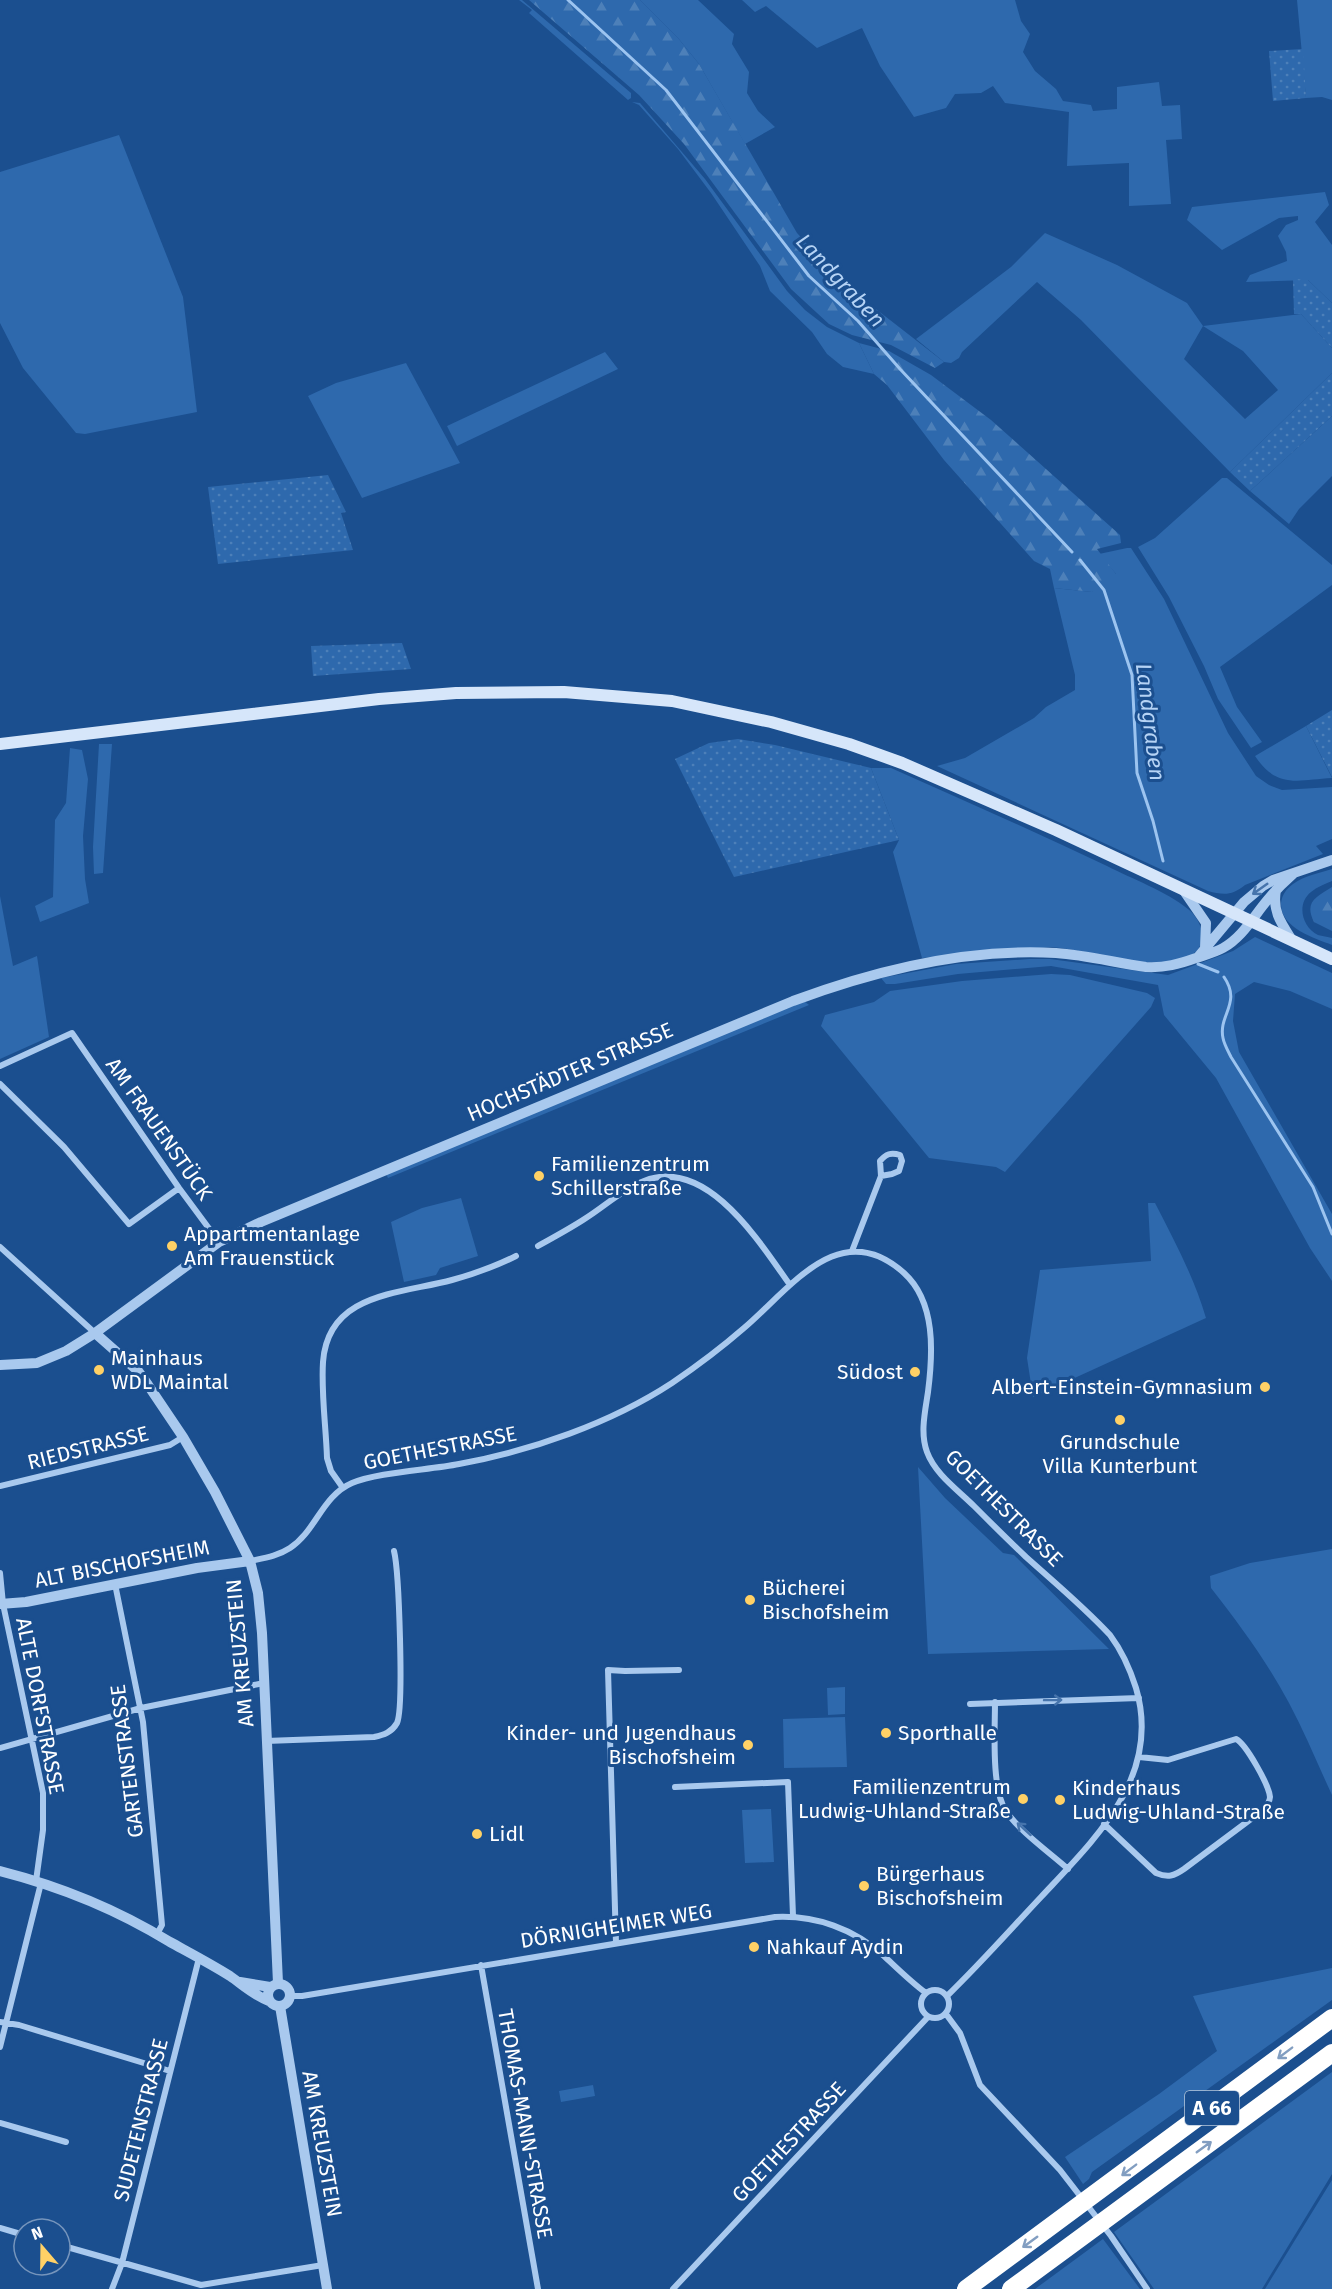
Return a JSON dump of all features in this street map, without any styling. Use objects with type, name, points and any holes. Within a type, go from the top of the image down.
[{"type":"highway","name":"A 66","points":[[966,2289],[1332,2018]]},
{"type":"highway","name":"A 66","points":[[1011,2289],[1332,2053]]},
{"type":"main road","points":[[0,744],[379,699],[456,693],[564,692],[672,701],[771,722],[849,744],[902,763],[1046,826],[1332,959]]},
{"type":"street","points":[[1197,958],[1250,896],[1263,886],[1332,860]]},
{"type":"street","name":"HOCHSTÄDTER STRASSE","points":[[0,1365],[37,1363],[66,1351],[95,1333],[219,1242],[278,1215],[765,1012],[854,980],[926,963],[988,955],[1059,953],[1159,968],[1181,964],[1224,948],[1252,922],[1276,890],[1293,874]]},
{"type":"street","points":[[1276,890],[1274,901],[1277,916],[1292,941]]},
{"type":"street","points":[[1184,891],[1206,924],[1205,948]]},
{"type":"street","name":"AM FRAUENSTÜCK","points":[[0,1066],[72,1033],[219,1242]]},
{"type":"street","points":[[0,1084],[64,1147],[129,1224],[179,1188]]},
{"type":"street","points":[[538,1246],[638,1184],[652,1178],[670,1176],[705,1188],[725,1204],[748,1228],[790,1284]]},
{"type":"street","points":[[852,1251],[881,1176]]},
{"type":"street","points":[[0,1247],[95,1333]]},
{"type":"street","name":"GOETHESTRASSE","points":[[250,1561],[277,1555],[293,1546],[329,1500],[343,1488],[358,1481],[510,1453],[607,1418],[669,1385],[697,1365],[744,1328],[790,1284],[825,1258],[852,1251],[879,1257],[903,1271],[915,1285],[924,1304],[929,1325],[931,1354],[924,1435],[930,1459],[955,1488],[1110,1635],[1126,1661],[1138,1698],[1142,1724],[1138,1757],[1126,1792],[1104,1824],[1068,1869],[947,1996]]},
{"type":"street","points":[[343,1488],[328,1464],[324,1399],[323,1361],[328,1341],[335,1327],[351,1310],[370,1299],[453,1280],[516,1256]]},
{"type":"street","name":"AM KREUZSTEIN","points":[[95,1333],[138,1371],[183,1437],[215,1492],[250,1561],[255,1577],[260,1612],[264,1683],[274,1985]]},
{"type":"street","name":"RIEDSTRASSE","points":[[0,1486],[170,1444],[183,1437]]},
{"type":"street","points":[[266,1741],[374,1737],[387,1733],[396,1724],[401,1703],[398,1581],[394,1551]]},
{"type":"street","name":"ALT BISCHOFSHEIM","points":[[1,1604],[26,1602],[208,1566],[250,1561]]},
{"type":"street","name":"ALTE DORFSTRASSE","points":[[0,1573],[1,1604],[32,1738],[44,1802],[38,1882],[3,2023],[0,2047]]},
{"type":"street","name":"GARTENSTRASSE","points":[[115,1584],[141,1708],[162,1925],[157,1934]]},
{"type":"street","points":[[615,1943],[608,1670],[679,1670]]},
{"type":"street","points":[[0,1748],[141,1708],[264,1683]]},
{"type":"street","points":[[970,1704],[994,1701],[1138,1698]]},
{"type":"street","points":[[994,1701],[998,1786],[1002,1804],[1013,1820],[1068,1869]]},
{"type":"street","points":[[1104,1824],[1156,1873],[1166,1877],[1175,1875],[1184,1869],[1263,1810],[1270,1798],[1246,1748],[1236,1739],[1168,1760],[1138,1757]]},
{"type":"street","points":[[675,1787],[788,1782],[793,1916]]},
{"type":"street","points":[[0,1871],[38,1882],[118,1913],[199,1958],[274,2006],[286,2004],[290,1996],[288,1988],[236,1981]]},
{"type":"street","name":"DÖRNIGHEIMER WEG","points":[[290,1996],[302,1996],[615,1943],[793,1916],[821,1921],[862,1938],[926,1993]]},
{"type":"street","name":"SUDETENSTRASSE","points":[[112,2289],[123,2263],[199,1958]]},
{"type":"street","name":"THOMAS-MANN-STRASSE","points":[[480,1965],[538,2289]]},
{"type":"street","points":[[269,2001],[267,1994],[274,1985]]},
{"type":"street","points":[[936,1990],[947,1996],[950,2005],[946,2014],[940,2018],[928,2017],[923,2013],[921,2005],[926,1993],[936,1990]]},
{"type":"street","name":"AM KREUZSTEIN","points":[[280,2006],[327,2289]]},
{"type":"street","points":[[946,2014],[960,2033],[980,2085],[1060,2170],[1147,2289]]},
{"type":"street","name":"GOETHESTRASSE","points":[[673,2289],[928,2017]]},
{"type":"street","points":[[3,2023],[19,2025],[170,2071]]},
{"type":"street","points":[[0,2123],[66,2142]]},
{"type":"street","points":[[72,2248],[201,2287],[323,2265]]},
{"type":"green space","points":[[519,0],[522,0],[631,93],[631,98],[628,100],[529,13],[532,10]]},
{"type":"green space","points":[[529,0],[640,0],[678,38],[699,64],[797,233],[845,285],[944,362],[935,368],[891,345],[852,335],[829,324],[791,289],[684,144],[639,95]]},
{"type":"green space","points":[[640,0],[698,0],[734,34],[732,44],[749,72],[747,93],[758,111],[775,127],[745,144],[699,64],[678,38]]},
{"type":"green space","points":[[742,0],[1015,0],[1021,21],[1030,34],[1023,52],[1035,71],[1056,89],[1063,101],[1091,105],[1093,111],[1117,109],[1117,87],[1159,82],[1162,106],[1180,105],[1182,139],[1166,140],[1171,204],[1129,206],[1129,163],[1067,166],[1069,112],[1005,103],[993,86],[981,93],[955,94],[946,108],[914,117],[880,66],[862,28],[817,48],[766,6],[755,12]]},
{"type":"green space","points":[[1297,0],[1332,0],[1332,100],[1322,97],[1306,98]]},
{"type":"green space","points":[[1303,49],[1306,98],[1273,101],[1269,51]]},
{"type":"green space","points":[[632,102],[640,103],[705,179],[787,291],[805,310],[827,327],[859,343],[874,374],[843,367],[827,354],[812,332],[770,291],[760,266],[711,193],[678,149],[639,105]]},
{"type":"green space","points":[[119,135],[183,297],[197,412],[85,434],[76,433],[23,368],[0,323],[0,172]]},
{"type":"green space","points":[[1325,192],[1329,205],[1315,222],[1332,245],[1332,303],[1308,280],[1246,282],[1250,275],[1287,261],[1286,252],[1278,236],[1286,225],[1298,220],[1298,216],[1279,218],[1222,250],[1187,220],[1192,207]]},
{"type":"green space","points":[[1045,233],[1117,265],[1187,303],[1203,326],[1301,314],[1332,348],[1332,373],[1230,472],[1081,320],[1037,282],[962,352],[959,358],[951,363],[944,362],[916,339],[1011,267]],"holes":[[[1203,326],[1243,351],[1278,390],[1245,419],[1184,359]]]},
{"type":"green space","points":[[1293,279],[1308,280],[1332,303],[1332,348],[1301,314],[1294,314]]},
{"type":"green space","points":[[859,343],[889,351],[931,375],[991,420],[1120,535],[1121,543],[1097,549],[1116,574],[1118,584],[1092,592],[1054,588],[1050,569],[1034,561],[944,460],[887,385],[874,374]]},
{"type":"green space","points":[[605,352],[618,369],[457,446],[447,426]]},
{"type":"green space","points":[[406,363],[460,463],[362,498],[308,396],[336,383]]},
{"type":"green space","points":[[1332,373],[1332,416],[1250,491],[1230,472]]},
{"type":"green space","points":[[1332,416],[1332,476],[1299,509],[1289,524],[1250,491]]},
{"type":"green space","points":[[328,475],[346,512],[341,513],[353,550],[218,564],[208,487]]},
{"type":"green space","points":[[1222,478],[1227,478],[1332,565],[1332,585],[1220,667],[1237,707],[1262,742],[1251,748],[1218,699],[1169,597],[1138,547],[1155,538]]},
{"type":"green space","points":[[1131,548],[1164,599],[1228,733],[1256,776],[1282,790],[1332,787],[1332,839],[1316,846],[1323,854],[1245,885],[1232,893],[1208,891],[937,766],[965,758],[1034,718],[1046,707],[1075,690],[1075,675],[1054,588],[1092,592],[1116,574],[1099,554]]},
{"type":"green space","points":[[402,643],[411,669],[313,676],[311,646]]},
{"type":"green space","points":[[1332,710],[1332,777],[1306,726]]},
{"type":"green space","points":[[1306,726],[1332,778],[1289,780],[1271,774],[1263,767],[1255,756]]},
{"type":"green space","points":[[738,739],[775,745],[871,768],[899,840],[734,877],[675,759],[709,743]]},
{"type":"green space","points":[[99,744],[112,744],[103,873],[94,874],[93,847]]},
{"type":"green space","points":[[70,748],[82,750],[88,779],[83,836],[85,879],[89,903],[40,922],[35,906],[53,897],[55,820],[66,803]]},
{"type":"green space","points":[[871,768],[891,768],[1159,891],[1194,915],[1202,932],[1201,945],[1186,958],[1163,962],[1131,961],[1052,947],[922,958],[893,852],[899,840]]},
{"type":"green space","points":[[1332,869],[1332,881],[1311,892],[1306,897],[1302,909],[1308,927],[1318,935],[1332,938],[1332,945],[1299,931],[1286,919],[1281,903],[1285,892],[1297,881]]},
{"type":"green space","points":[[1332,887],[1332,931],[1314,922],[1310,910],[1313,901]]},
{"type":"green space","points":[[0,896],[13,966],[37,956],[49,1037],[0,1059]]},
{"type":"green space","points":[[1255,937],[1332,973],[1332,1009],[1290,991],[1254,982],[1235,994],[1233,1021],[1239,1052],[1332,1214],[1332,1281],[1310,1248],[1216,1078],[1164,1015],[1158,985],[1051,966],[958,974],[895,984],[886,984],[881,978],[956,964],[1029,959],[1050,959],[1168,975],[1233,951]]},
{"type":"green space","points":[[1051,974],[1070,975],[1147,993],[1155,998],[1151,1007],[1005,1172],[996,1167],[929,1158],[821,1026],[825,1015],[874,1002],[890,991],[962,981]]},
{"type":"green space","points":[[804,1001],[809,1005],[388,1178],[386,1174]]},
{"type":"green space","points":[[461,1198],[478,1256],[440,1268],[436,1275],[404,1282],[391,1222],[422,1208]]},
{"type":"green space","points":[[1148,1203],[1155,1203],[1190,1273],[1206,1318],[1033,1397],[1027,1358],[1040,1270],[1151,1261]]},
{"type":"green space","points":[[918,1467],[945,1498],[1003,1553],[1014,1555],[1109,1649],[928,1654]]},
{"type":"green space","points":[[1332,1549],[1332,1795],[1289,1703],[1253,1644],[1211,1588],[1210,1576],[1250,1563]]},
{"type":"green space","points":[[845,1687],[845,1714],[828,1715],[827,1688]]},
{"type":"green space","points":[[845,1717],[847,1767],[784,1768],[783,1719]]},
{"type":"green space","points":[[771,1809],[774,1862],[745,1863],[742,1810]]},
{"type":"green space","points":[[1332,1968],[1332,2000],[1092,2172],[1083,2184],[1065,2157],[1159,2094],[1217,2051],[1193,1996]]},
{"type":"green space","points":[[1332,2072],[1332,2174],[1262,2289],[1154,2289],[1114,2232]]},
{"type":"green space","points":[[593,2085],[595,2096],[561,2102],[559,2091]]},
{"type":"green space","points":[[1332,2180],[1332,2289],[1265,2289]]},
{"type":"green space","points":[[1103,2239],[1140,2289],[1035,2289]]},
{"type":"waterway","name":"Landgraben","points":[[568,0],[666,90],[809,276],[858,321],[900,369],[1072,552]]},
{"type":"waterway","name":"Landgraben","points":[[1080,560],[1104,590],[1132,675],[1137,773],[1163,861]]},
{"type":"waterway","name":"Landgraben","points":[[1198,964],[1218,972]]},
{"type":"waterway","name":"Landgraben","points":[[1224,977],[1231,994],[1222,1030],[1225,1045],[1313,1187],[1332,1234]]},
{"type":"place","name":"Familienzentrum Schillerstraße","points":[[539,1176]]},
{"type":"place","name":"Appartmentanlage Am Frauenstück","points":[[172,1246]]},
{"type":"place","name":"Mainhaus WDL Maintal","points":[[99,1370]]},
{"type":"place","name":"Südost","points":[[915,1372]]},
{"type":"place","name":"Albert-Einstein-Gymnasium","points":[[1265,1387]]},
{"type":"place","name":"Grundschule Villa Kunterbunt","points":[[1120,1420]]},
{"type":"place","name":"Bücherei Bischofsheim","points":[[750,1600]]},
{"type":"place","name":"Sporthalle","points":[[886,1733]]},
{"type":"place","name":"Kinder- und Jugendhaus Bischofsheim","points":[[748,1745]]},
{"type":"place","name":"Familienzentrum Ludwig-Uhland-Straße","points":[[1023,1799]]},
{"type":"place","name":"Kinderhaus Ludwig-Uhland-Straße","points":[[1060,1800]]},
{"type":"place","name":"Lidl","points":[[477,1834]]},
{"type":"place","name":"Bürgerhaus Bischofsheim","points":[[864,1886]]},
{"type":"place","name":"Nahkauf Aydin","points":[[754,1947]]}]
